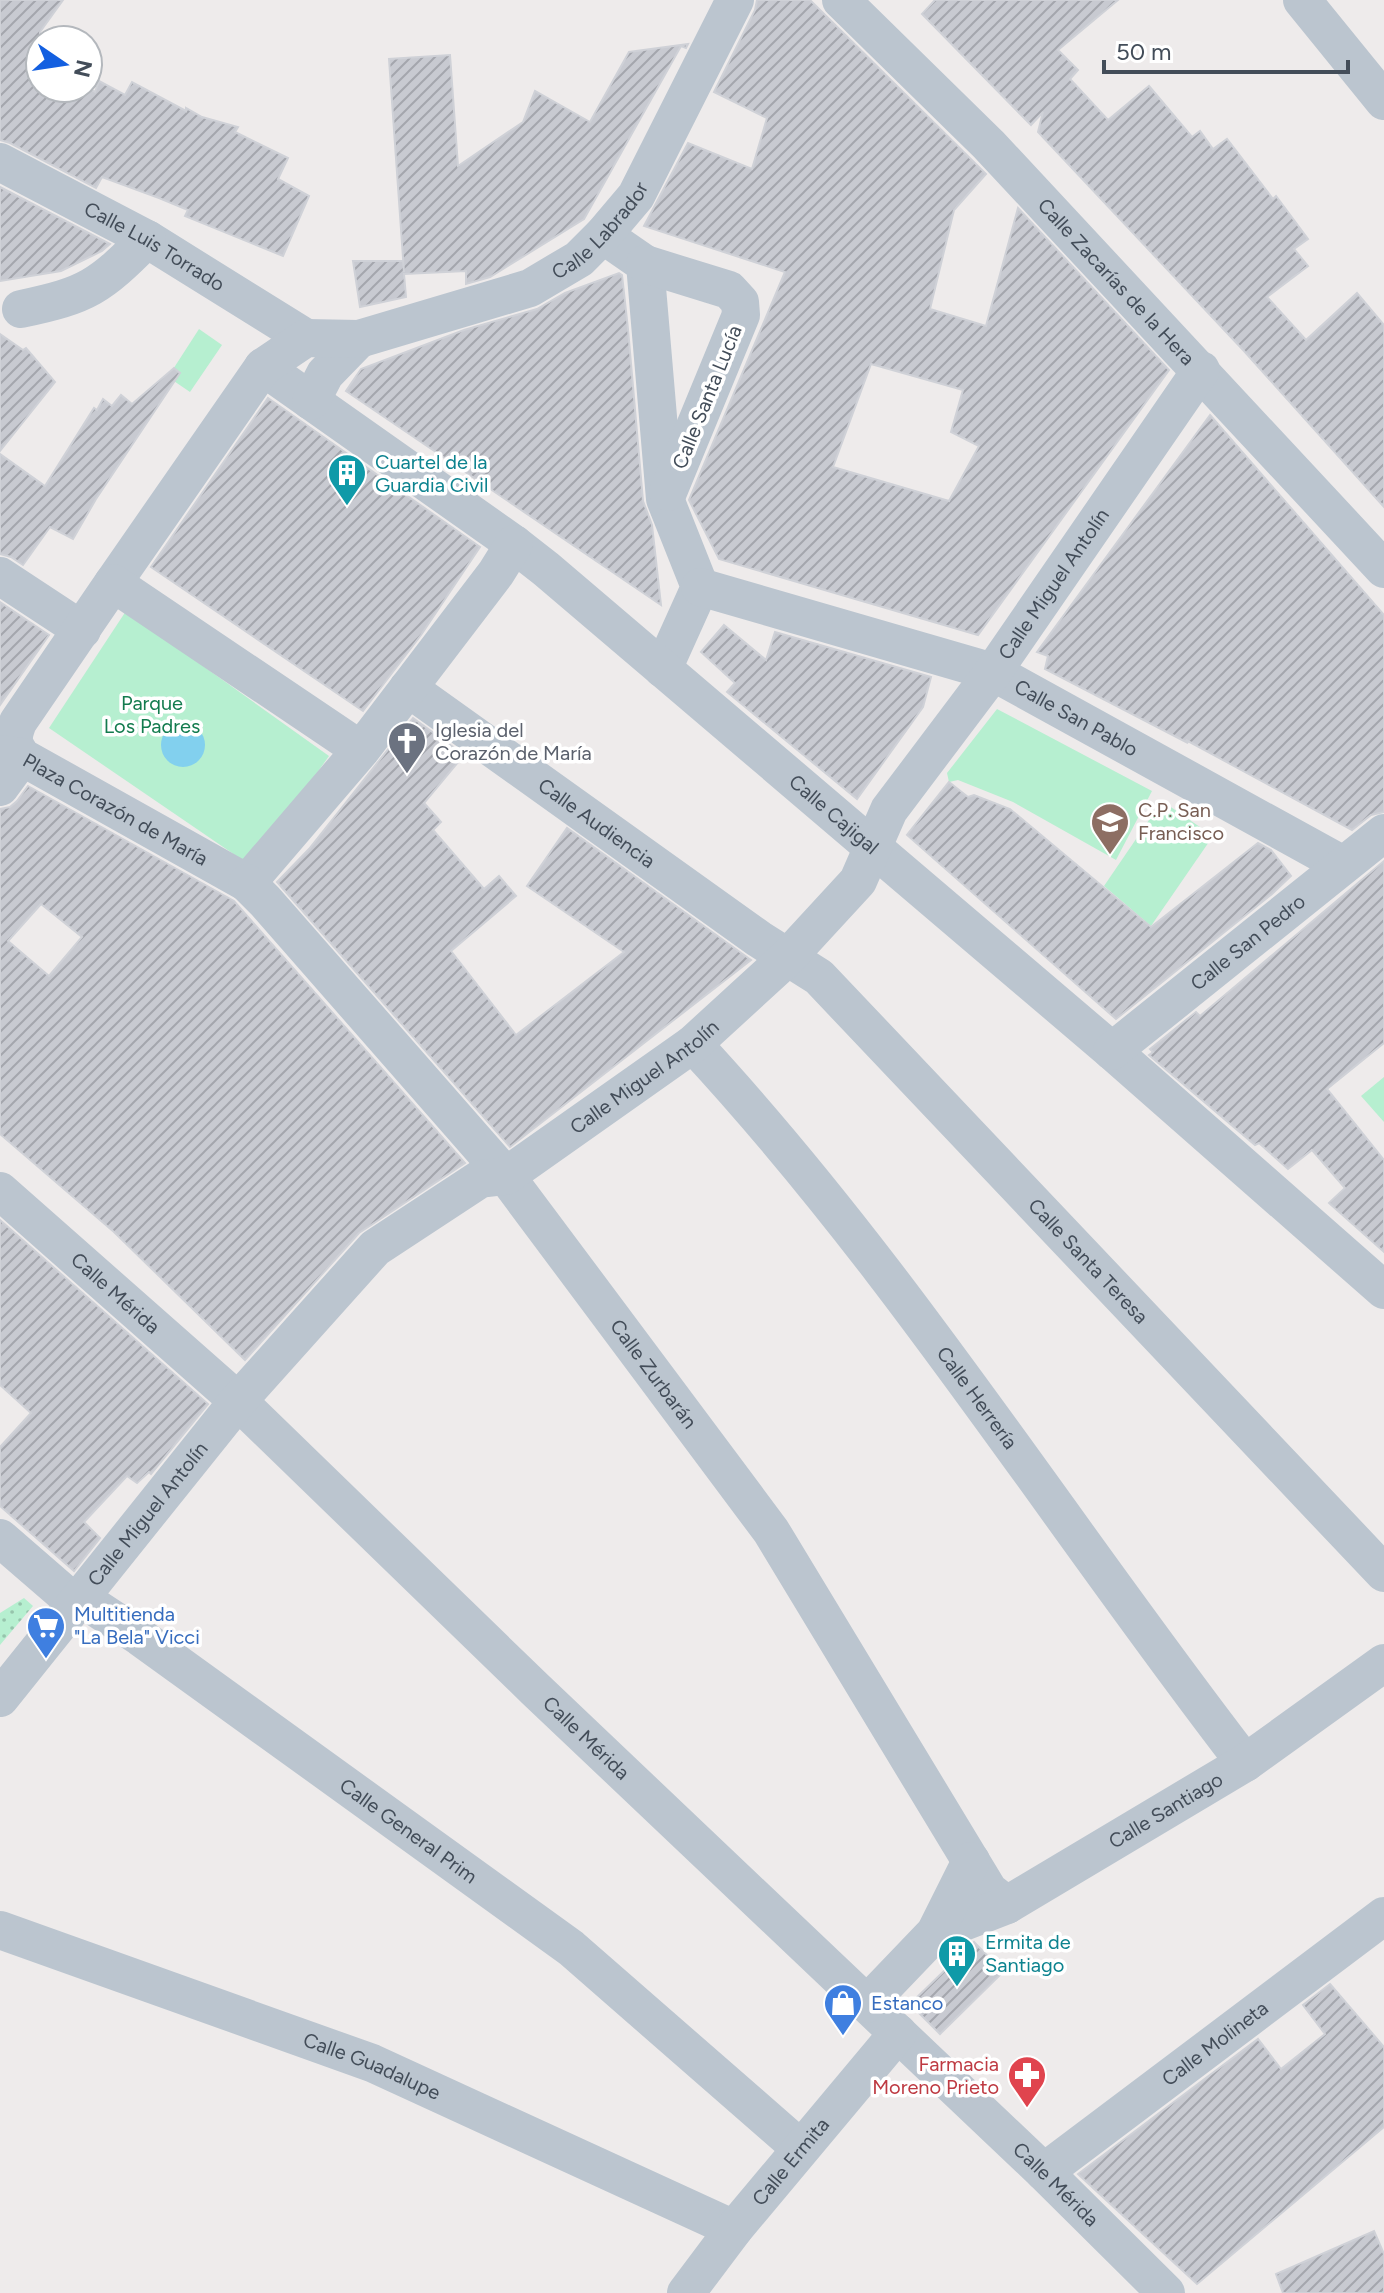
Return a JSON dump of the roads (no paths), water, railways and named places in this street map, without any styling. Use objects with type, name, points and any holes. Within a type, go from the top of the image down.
[{"type":"street","name":"Calle Labrador","points":[[306,338],[359,339],[530,288],[579,259],[636,196],[735,0]]},
{"type":"street","name":"Calle Zacarías de la Hera","points":[[841,0],[989,145],[1384,569]]},
{"type":"street","points":[[1302,0],[1384,101]]},
{"type":"street","name":"Calle Luis Torrado","points":[[0,162],[147,239],[306,338]]},
{"type":"street","name":"Calle Santa Lucía","points":[[603,235],[645,264],[729,290],[740,302],[741,315],[665,499]]},
{"type":"street","points":[[21,309],[69,299],[90,289],[108,277],[147,239]]},
{"type":"street","name":"Calle Santa Lucía","points":[[645,264],[665,499],[700,587]]},
{"type":"street","points":[[306,338],[263,367],[113,583],[361,750]]},
{"type":"street","name":"Calle Labrador","points":[[311,401],[325,374],[359,339]]},
{"type":"street","name":"Calle Cajigal","points":[[263,367],[514,544],[873,846],[1384,1290]]},
{"type":"street","name":"Calle Miguel Antolín","points":[[0,1698],[238,1401],[375,1248],[480,1179],[506,1176],[693,1044],[788,957],[858,881],[889,810],[993,672],[1201,370]]},
{"type":"street","points":[[247,883],[361,750],[496,573],[514,544]]},
{"type":"street","points":[[0,576],[82,630]]},
{"type":"street","name":"Plaza Corazón de María","points":[[113,583],[18,722],[11,756],[247,883]]},
{"type":"street","points":[[663,669],[700,587]]},
{"type":"street","name":"Calle San Pablo","points":[[700,587],[993,672],[1343,865]]},
{"type":"street","name":"Calle Audiencia","points":[[408,688],[788,957]]},
{"type":"street","points":[[0,787],[11,756]]},
{"type":"street","name":"Calle San Pedro","points":[[1112,1051],[1384,833]]},
{"type":"street","name":"Calle Zurbarán","points":[[247,883],[506,1176],[771,1531],[989,1891],[1007,1905]]},
{"type":"street","name":"Calle Santa Teresa","points":[[788,957],[819,977],[1384,1573]]},
{"type":"street","name":"Calle Herrería","points":[[693,1044],[819,1189],[974,1393],[1245,1763]]},
{"type":"street","name":"Calle Mérida","points":[[0,1191],[238,1401],[536,1690],[1044,2172],[1166,2293]]},
{"type":"street","name":"Calle General Prim","points":[[0,1538],[75,1603],[87,1602],[140,1637],[571,1948],[800,2148]]},
{"type":"street","name":"Calle Santiago","points":[[935,1933],[1007,1905],[1245,1763],[1384,1663]]},
{"type":"street","name":"Calle Santiago","points":[[867,2004],[935,1933],[971,1861]]},
{"type":"street","name":"Calle Molineta","points":[[1044,2172],[1384,1916]]},
{"type":"street","name":"Calle Guadalupe","points":[[0,1930],[372,2063],[734,2229]]},
{"type":"street","name":"Calle Ermita","points":[[687,2293],[734,2229],[898,2033]]},
{"type":"water","points":[[183,723],[198,730],[205,745],[198,760],[183,767],[168,760],[161,745],[168,730]]},
{"type":"place","name":"Cuartel de la Guardia Civil","points":[[347,507]]},
{"type":"place","name":"Iglesia del Corazón de María","points":[[407,775]]},
{"type":"place","name":"C.P. San Francisco","points":[[1110,856]]},
{"type":"place","name":"Multitienda \"La Bela\" Vicci","points":[[46,1660]]},
{"type":"place","name":"Ermita de Santiago","points":[[957,1988]]},
{"type":"place","name":"Estanco","points":[[843,2037]]},
{"type":"place","name":"Farmacia Moreno Prieto","points":[[1027,2109]]},
{"type":"park label","name":"Parque Los Padres","points":[[152,714]]}]
